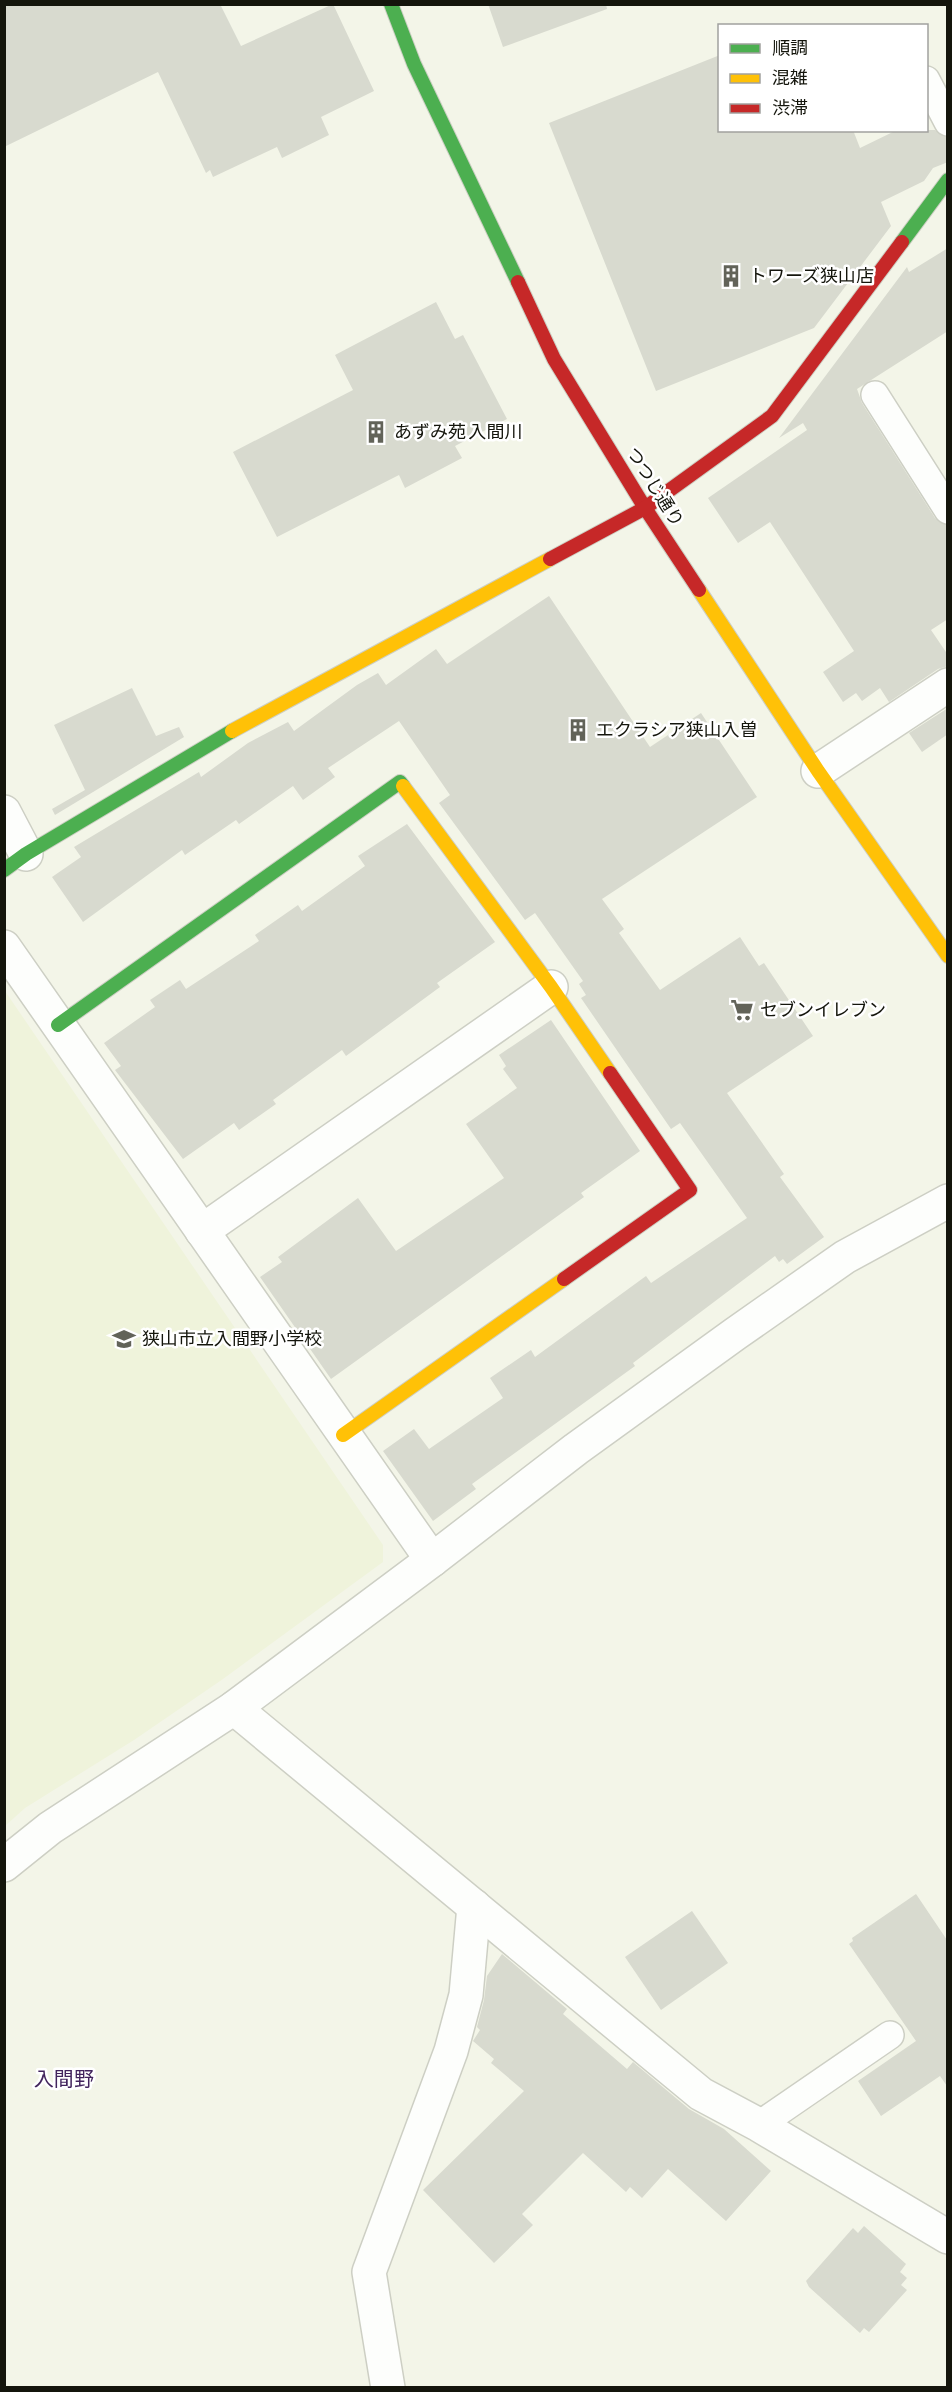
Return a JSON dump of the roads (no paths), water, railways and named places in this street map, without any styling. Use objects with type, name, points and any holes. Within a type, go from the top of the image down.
[{"type":"street","name":"つつじ通り","points":[[391,4],[414,64],[554,359],[645,508],[818,771],[948,956]]},
{"type":"street","points":[[4,812],[15,862],[215,740],[645,508],[772,416],[948,180]]},
{"type":"street","points":[[818,771],[948,685]]},
{"type":"street","points":[[58,1025],[400,782],[551,987],[690,1190],[343,1435]]},
{"type":"street","points":[[4,947],[432,1560]]},
{"type":"street","points":[[202,1231],[551,987]]},
{"type":"street","points":[[4,1865],[50,1828],[234,1708],[576,1449],[744,1327],[845,1257],[948,1201]]},
{"type":"street","points":[[234,1708],[701,2094],[759,2125],[948,2236]]},
{"type":"street","points":[[388,2388],[369,2272],[451,2051],[466,1995],[474,1906]]},
{"type":"lane","points":[[928,82],[948,122]]},
{"type":"lane","points":[[875,395],[948,510]]},
{"type":"lane","points":[[759,2125],[890,2036]]},
{"type":"place","name":"トワーズ狭山店","points":[[731,276]]},
{"type":"place","name":"あずみ苑 入間川","points":[[376,432]]},
{"type":"place","name":"エクラシア狭山入曽","points":[[578,730]]},
{"type":"place","name":"セブンイレブン","points":[[742,1010]]},
{"type":"place","name":"狭山市立入間野小学校","points":[[124,1339]]},
{"type":"district","name":"入間野","points":[[64,2079]]}]
